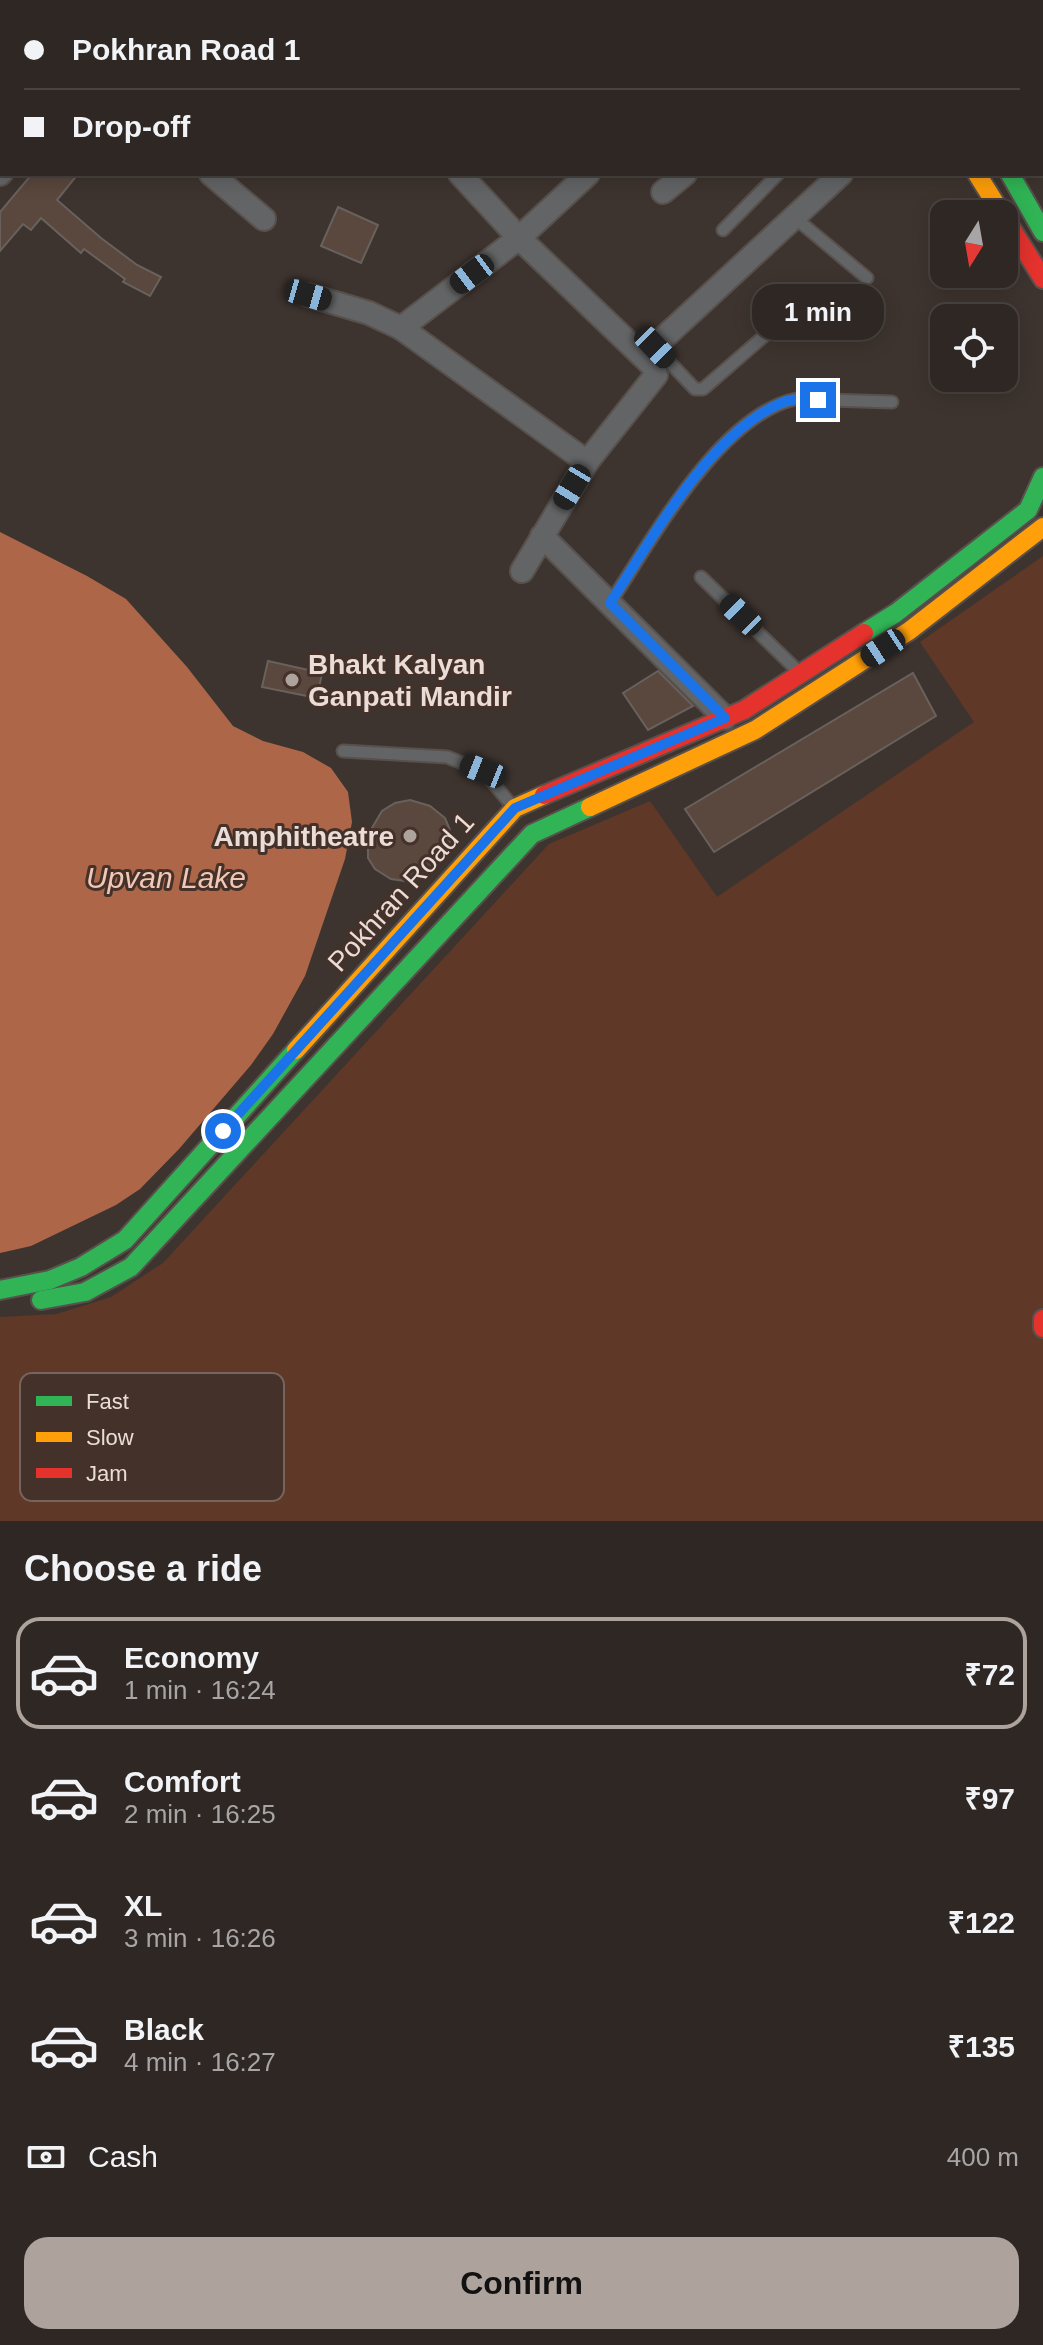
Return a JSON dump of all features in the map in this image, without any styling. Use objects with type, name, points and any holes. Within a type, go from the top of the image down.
[{"type":"main road","points":[[978,176],[993,200]]},
{"type":"main road","points":[[1011,176],[1043,232]]},
{"type":"main road","points":[[1018,239],[1043,279]]},
{"type":"main road","name":"Pokhran Road 1","points":[[0,1290],[21,1289],[77,1272],[125,1240],[515,808],[744,710],[896,613],[1028,510],[1043,477]]},
{"type":"main road","name":"Pokhran Road 1","points":[[0,1305],[23,1304],[85,1292],[131,1267],[532,834],[755,730],[909,631],[1043,527]]},
{"type":"main road","points":[[515,808],[532,834]]},
{"type":"main road","points":[[1043,1319],[1043,1328]]},
{"type":"street","points":[[213,176],[264,219]]},
{"type":"street","points":[[462,176],[519,238],[649,351],[656,375],[587,462],[522,571]]},
{"type":"street","points":[[401,328],[519,238],[586,176]]},
{"type":"street","points":[[663,192],[683,176]]},
{"type":"street","points":[[649,351],[839,176]]},
{"type":"street","points":[[308,295],[369,313],[401,328],[587,462]]},
{"type":"street","points":[[542,536],[725,718]]},
{"type":"lane","points":[[723,230],[776,176]]},
{"type":"lane","points":[[794,217],[867,278]]},
{"type":"lane","points":[[649,351],[695,389],[703,389],[770,331]]},
{"type":"lane","points":[[610,603],[694,477],[758,415],[796,399],[892,402]]},
{"type":"lane","points":[[701,577],[800,673]]},
{"type":"lane","points":[[343,751],[447,757],[483,771],[515,808]]},
{"type":"shaded area","points":[[1043,556],[1043,1521],[0,1521],[0,1317],[57,1314],[111,1297],[163,1263],[549,844],[650,801],[717,897],[974,722],[920,642]]},
{"type":"water","name":"Upvan Lake","points":[[0,532],[126,599],[187,667],[233,726],[263,741],[303,752],[331,768],[348,792],[352,822],[345,859],[305,976],[273,1034],[251,1065],[140,1189],[116,1205],[31,1246],[0,1253]]},
{"type":"building","points":[[30,176],[76,176],[57,200],[137,265],[161,277],[150,296],[123,282],[125,279],[84,249],[81,253],[41,218],[31,230],[23,224],[0,251],[0,212]]},
{"type":"building","points":[[338,207],[378,225],[361,263],[321,246]]},
{"type":"building","name":"Bhakt Kalyan Ganpati Mandir","points":[[268,661],[322,673],[317,698],[262,687]]},
{"type":"building","points":[[658,671],[693,706],[648,730],[623,693]]},
{"type":"building","points":[[913,673],[936,716],[714,852],[685,809]]},
{"type":"building","name":"Amphitheatre","points":[[410,800],[430,806],[445,818],[450,830],[450,841],[443,859],[429,874],[411,882],[391,879],[375,869],[368,858],[372,828],[382,811],[395,803]]},
{"type":"traffic: fast","points":[[1011,176],[1043,232]]},
{"type":"traffic: fast","points":[[864,633],[896,613],[1028,510],[1043,477]]},
{"type":"traffic: fast","points":[[41,1300],[85,1292],[131,1267],[532,834],[590,807]]},
{"type":"traffic: fast","points":[[0,1290],[50,1280],[81,1267],[125,1240],[296,1050]]},
{"type":"traffic: slow","points":[[978,176],[993,200]]},
{"type":"traffic: slow","points":[[590,807],[755,730],[909,631],[1043,527]]},
{"type":"traffic: slow","points":[[296,1050],[515,808],[544,795]]},
{"type":"traffic: jam","points":[[1018,239],[1043,279]]},
{"type":"traffic: jam","points":[[544,795],[744,710],[864,633]]},
{"type":"traffic: jam","points":[[1043,1319],[1043,1328]]},
{"type":"place","name":"Bhakt Kalyan Ganpati Mandir","points":[[292,680]]},
{"type":"place","name":"Amphitheatre","points":[[410,836]]},
{"type":"route","points":[[223,1131],[515,808],[725,718],[610,603],[694,477],[724,445],[758,415],[783,402],[818,400]]}]
